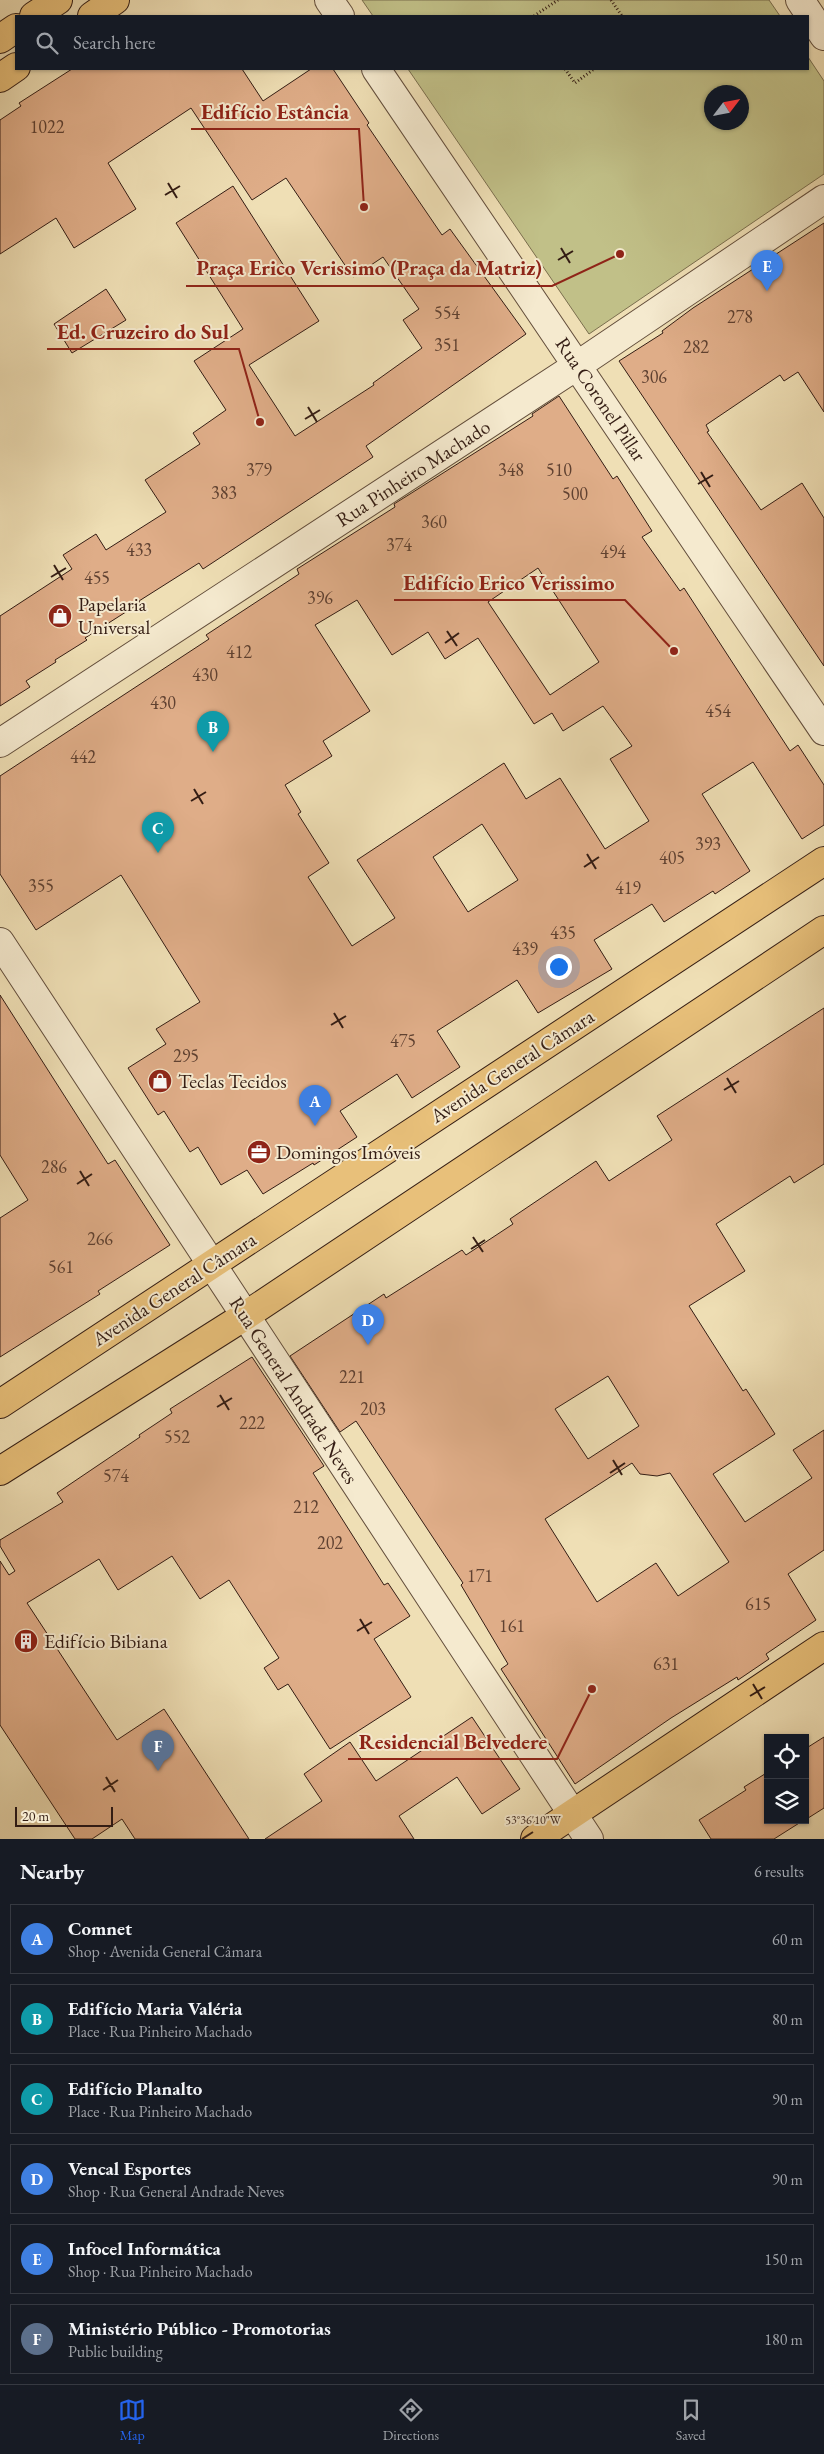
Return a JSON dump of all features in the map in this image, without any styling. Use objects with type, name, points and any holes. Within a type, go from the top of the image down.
[{"type":"main road","points":[[36,15],[58,0]]},
{"type":"main road","points":[[94,15],[116,0]]},
{"type":"main road","points":[[0,39],[15,29]]},
{"type":"main road","points":[[0,78],[15,68]]},
{"type":"main road","name":"Avenida General Câmara","points":[[0,1404],[824,861]]},
{"type":"main road","points":[[0,1470],[245,1316],[824,930]]},
{"type":"main road","points":[[535,1839],[824,1646]]},
{"type":"street","points":[[329,0],[339,15]]},
{"type":"street","points":[[800,0],[824,36]]},
{"type":"street","name":"Rua Coronel Pillar","points":[[377,70],[824,731]]},
{"type":"street","name":"Rua Pinheiro Machado","points":[[0,743],[578,365],[824,199]]},
{"type":"street","name":"Rua General Andrade Neves","points":[[0,942],[589,1839]]},
{"type":"path","points":[[536,15],[558,0]]},
{"type":"path","points":[[611,0],[621,15]]},
{"type":"path","points":[[566,70],[575,83],[593,70]]},
{"type":"shaded area","points":[[362,0],[769,0],[779,15],[372,15]]},
{"type":"shaded area","points":[[809,58],[824,81],[824,174],[589,334],[409,70],[809,70]]},
{"type":"building","points":[[70,70],[243,70],[263,101],[310,70],[334,70],[369,123],[367,125],[442,235],[450,229],[526,334],[366,446],[373,457],[203,569],[199,563],[139,601],[140,603],[85,638],[87,640],[26,681],[30,687],[0,706],[0,616],[72,569],[63,555],[96,534],[106,550],[166,512],[145,480],[200,444],[193,433],[226,410],[194,361],[243,329],[176,223],[233,186],[319,321],[249,365],[295,436],[374,385],[373,383],[422,348],[403,320],[419,309],[383,257],[353,277],[286,178],[252,200],[191,108],[108,163],[136,209],[74,248],[56,218],[0,254],[0,120],[21,106],[19,103]]},
{"type":"building","points":[[824,223],[824,412],[798,372],[784,381],[780,375],[706,425],[709,431],[707,432],[761,510],[802,483],[824,518],[824,666],[619,361],[663,333],[662,331],[693,308]]},
{"type":"building","points":[[106,289],[126,320],[72,353],[54,324]]},
{"type":"building","points":[[559,396],[613,479],[617,476],[652,531],[642,537],[680,591],[684,588],[790,751],[798,745],[824,785],[824,825],[802,839],[753,762],[702,794],[750,871],[715,894],[713,891],[664,922],[652,904],[594,940],[612,969],[538,1013],[517,980],[437,1031],[460,1067],[412,1098],[397,1074],[340,1111],[357,1137],[314,1165],[313,1163],[263,1194],[247,1170],[221,1185],[198,1147],[190,1152],[164,1111],[158,1115],[128,1068],[166,1044],[156,1029],[200,1002],[121,875],[36,930],[0,874],[0,776],[209,639],[206,635],[299,574],[297,569],[395,507],[394,504],[533,416],[532,414]],"holes":[[[538,568],[599,662],[550,695],[488,602]],[[357,600],[392,655],[428,632],[445,659],[478,638],[534,724],[552,713],[563,731],[603,706],[632,746],[610,759],[649,821],[605,849],[560,778],[526,799],[504,763],[357,860],[395,918],[352,946],[308,877],[329,863],[298,814],[301,812],[285,785],[332,756],[323,741],[370,711],[315,625]],[[482,824],[518,880],[468,912],[433,857]]]},
{"type":"building","points":[[0,995],[108,1164],[115,1160],[170,1245],[98,1291],[100,1294],[0,1357],[0,1218],[28,1200],[0,1155]]},
{"type":"building","points":[[824,1008],[824,1164],[794,1183],[790,1176],[716,1224],[745,1271],[689,1306],[743,1391],[746,1389],[775,1434],[713,1474],[745,1522],[812,1478],[793,1450],[824,1430],[824,1550],[788,1574],[816,1620],[766,1654],[769,1659],[738,1680],[737,1677],[671,1718],[575,1784],[501,1669],[508,1664],[461,1585],[463,1583],[356,1421],[340,1432],[290,1356],[384,1294],[386,1298],[462,1250],[466,1255],[513,1224],[510,1219],[596,1161],[609,1181],[672,1140],[657,1116]],"holes":[[[608,1376],[639,1426],[588,1459],[555,1409]],[[632,1463],[640,1474],[657,1476],[670,1473],[729,1562],[678,1596],[656,1563],[597,1602],[545,1519]]]},
{"type":"building","points":[[252,1357],[324,1466],[313,1473],[384,1585],[388,1583],[410,1616],[374,1639],[411,1697],[330,1749],[288,1684],[278,1690],[264,1668],[279,1658],[229,1580],[200,1599],[172,1556],[118,1590],[99,1559],[27,1603],[117,1740],[164,1709],[249,1839],[135,1839],[122,1819],[92,1839],[75,1839],[0,1725],[0,1561],[9,1575],[15,1571],[0,1546],[0,1540],[63,1502],[57,1493],[140,1437],[139,1435],[172,1413],[170,1409]]},
{"type":"building","points":[[472,1717],[520,1789],[482,1814],[457,1777],[399,1816],[414,1839],[265,1839],[322,1801],[304,1774],[350,1742],[376,1781]]},
{"type":"building","points":[[824,1737],[824,1808],[809,1817],[809,1779],[809,1746]]},
{"type":"building","points":[[764,1774],[764,1824],[798,1824],[774,1839],[711,1839],[699,1820],[746,1790],[744,1787]]},
{"type":"place","name":"Edifício Estância","points":[[364,207]]},
{"type":"place","name":"Praça Erico Verissimo (Praça da Matriz)","points":[[620,254]]},
{"type":"place","name":"Infocel Informática","points":[[767,291]]},
{"type":"place","name":"Ed. Cruzeiro do Sul","points":[[260,422]]},
{"type":"place","name":"Papelaria Universal","points":[[60,616]]},
{"type":"place","name":"Edifício Erico Verissimo","points":[[674,651]]},
{"type":"place","name":"Edifício Maria Valéria","points":[[213,752]]},
{"type":"place","name":"Edifício Planalto","points":[[158,853]]},
{"type":"place","name":"Teclas Tecidos","points":[[160,1081]]},
{"type":"place","name":"Comnet","points":[[315,1126]]},
{"type":"place","name":"Domingos Imóveis","points":[[259,1152]]},
{"type":"place","name":"Vencal Esportes","points":[[368,1345]]},
{"type":"place","name":"Edifício Bibiana","points":[[26,1641]]},
{"type":"place","name":"Residencial Belvedere","points":[[592,1689]]},
{"type":"place","name":"Ministério Público - Promotorias","points":[[158,1771]]}]
